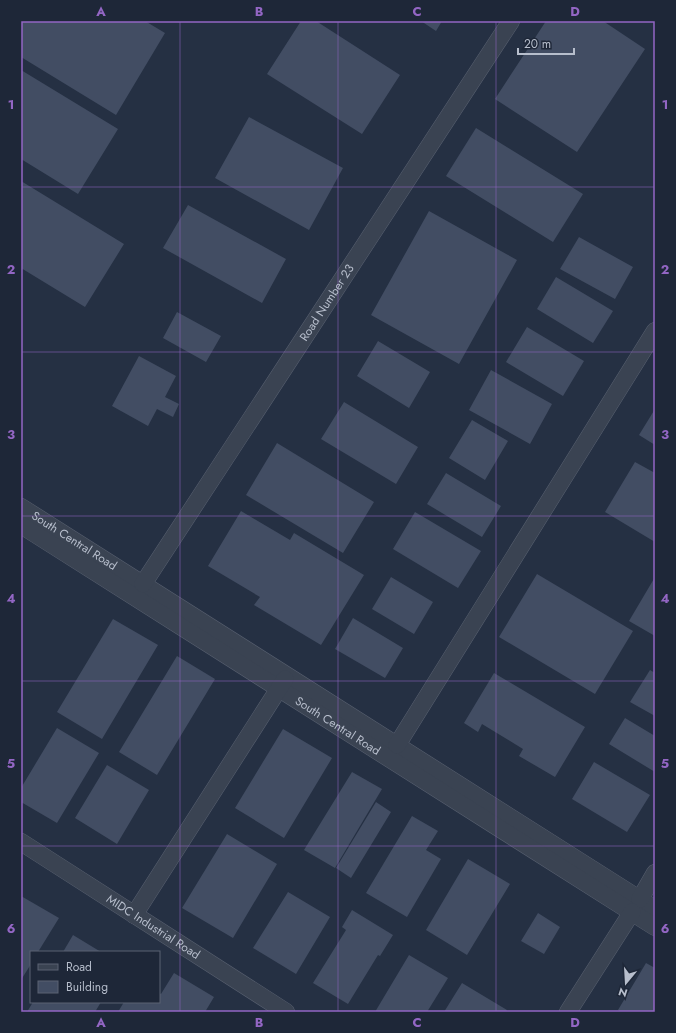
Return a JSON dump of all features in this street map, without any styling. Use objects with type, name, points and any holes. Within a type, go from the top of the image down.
[{"type":"street","name":"Road Number 23","points":[[143,584],[511,21]]},
{"type":"street","points":[[397,745],[655,331]]},
{"type":"street","name":"South Central Road","points":[[21,507],[143,584],[283,682],[397,745],[636,905],[655,927]]},
{"type":"street","name":"South Central Road","points":[[21,525],[283,682],[636,905],[655,909]]},
{"type":"street","points":[[134,915],[283,682]]},
{"type":"street","name":"MIDC Industrial Road","points":[[21,842],[286,1012]]},
{"type":"street","points":[[568,1012],[655,873]]},
{"type":"building","points":[[21,21],[145,21],[165,33],[116,115],[21,57]]},
{"type":"building","points":[[301,21],[316,21],[400,75],[362,134],[267,74]]},
{"type":"building","points":[[421,21],[442,21],[436,31]]},
{"type":"building","points":[[546,21],[603,21],[645,49],[577,152],[495,99]]},
{"type":"building","points":[[21,70],[118,129],[78,194],[21,159]]},
{"type":"building","points":[[249,117],[343,168],[309,230],[215,178]]},
{"type":"building","points":[[476,128],[583,194],[553,242],[446,176]]},
{"type":"building","points":[[21,181],[124,244],[85,307],[21,268]]},
{"type":"building","points":[[188,205],[286,259],[262,303],[163,248]]},
{"type":"building","points":[[429,211],[517,260],[459,364],[371,315]]},
{"type":"building","points":[[579,237],[633,267],[615,299],[560,269]]},
{"type":"building","points":[[556,277],[613,311],[593,343],[537,309]]},
{"type":"building","points":[[177,312],[221,336],[206,362],[163,338]]},
{"type":"building","points":[[527,327],[584,361],[563,396],[506,362]]},
{"type":"building","points":[[378,341],[430,372],[409,408],[357,376]]},
{"type":"building","points":[[139,356],[176,376],[165,397],[179,404],[173,417],[157,409],[148,426],[112,406]]},
{"type":"building","points":[[491,370],[552,404],[530,444],[469,410]]},
{"type":"building","points":[[344,402],[418,447],[396,484],[321,439]]},
{"type":"building","points":[[655,409],[655,445],[639,435]]},
{"type":"building","points":[[472,420],[508,441],[485,480],[449,458]]},
{"type":"building","points":[[277,443],[374,502],[343,553],[246,495]]},
{"type":"building","points":[[635,462],[655,473],[655,542],[605,512]]},
{"type":"building","points":[[446,473],[501,506],[482,537],[427,504]]},
{"type":"building","points":[[241,511],[290,540],[294,533],[364,575],[321,645],[254,605],[260,597],[208,566]]},
{"type":"building","points":[[415,512],[481,551],[458,588],[393,549]]},
{"type":"building","points":[[537,574],[633,631],[595,694],[499,637]]},
{"type":"building","points":[[391,577],[433,602],[414,634],[372,609]]},
{"type":"building","points":[[655,577],[655,636],[629,621]]},
{"type":"building","points":[[353,618],[403,648],[385,678],[335,649]]},
{"type":"building","points":[[113,619],[158,645],[102,739],[57,712]]},
{"type":"building","points":[[177,656],[215,679],[157,775],[119,752]]},
{"type":"building","points":[[650,670],[655,673],[655,716],[630,702]]},
{"type":"building","points":[[494,673],[585,727],[555,777],[519,756],[523,749],[482,724],[478,732],[464,723]]},
{"type":"building","points":[[625,718],[655,736],[655,772],[609,744]]},
{"type":"building","points":[[57,728],[99,753],[57,823],[21,802],[21,788]]},
{"type":"building","points":[[283,729],[332,758],[284,838],[235,808]]},
{"type":"building","points":[[594,762],[650,795],[627,832],[572,799]]},
{"type":"building","points":[[107,765],[149,790],[117,844],[75,818]]},
{"type":"building","points":[[352,772],[382,789],[335,868],[304,850]]},
{"type":"building","points":[[376,802],[391,812],[351,878],[336,868]]},
{"type":"building","points":[[412,816],[438,831],[426,850],[441,859],[407,917],[366,893]]},
{"type":"building","points":[[227,834],[277,864],[233,938],[182,908]]},
{"type":"building","points":[[468,859],[510,884],[467,955],[426,930]]},
{"type":"building","points":[[288,892],[330,917],[296,974],[253,948]]},
{"type":"building","points":[[21,896],[59,918],[39,951],[30,951],[30,966],[21,980]]},
{"type":"building","points":[[352,910],[393,935],[380,956],[378,955],[348,1004],[313,983],[346,930],[342,927]]},
{"type":"building","points":[[538,913],[560,927],[544,954],[521,941]]},
{"type":"building","points":[[73,935],[99,951],[64,951]]},
{"type":"building","points":[[409,955],[448,978],[427,1012],[375,1012]]},
{"type":"building","points":[[646,963],[655,968],[655,1012],[621,1012],[618,1010]]},
{"type":"building","points":[[174,973],[214,997],[205,1012],[118,1012],[123,1003],[160,1003],[161,994]]},
{"type":"building","points":[[462,983],[507,1010],[506,1012],[444,1012]]},
{"type":"building","points":[[32,1003],[100,1003],[95,1012],[27,1012]]}]
